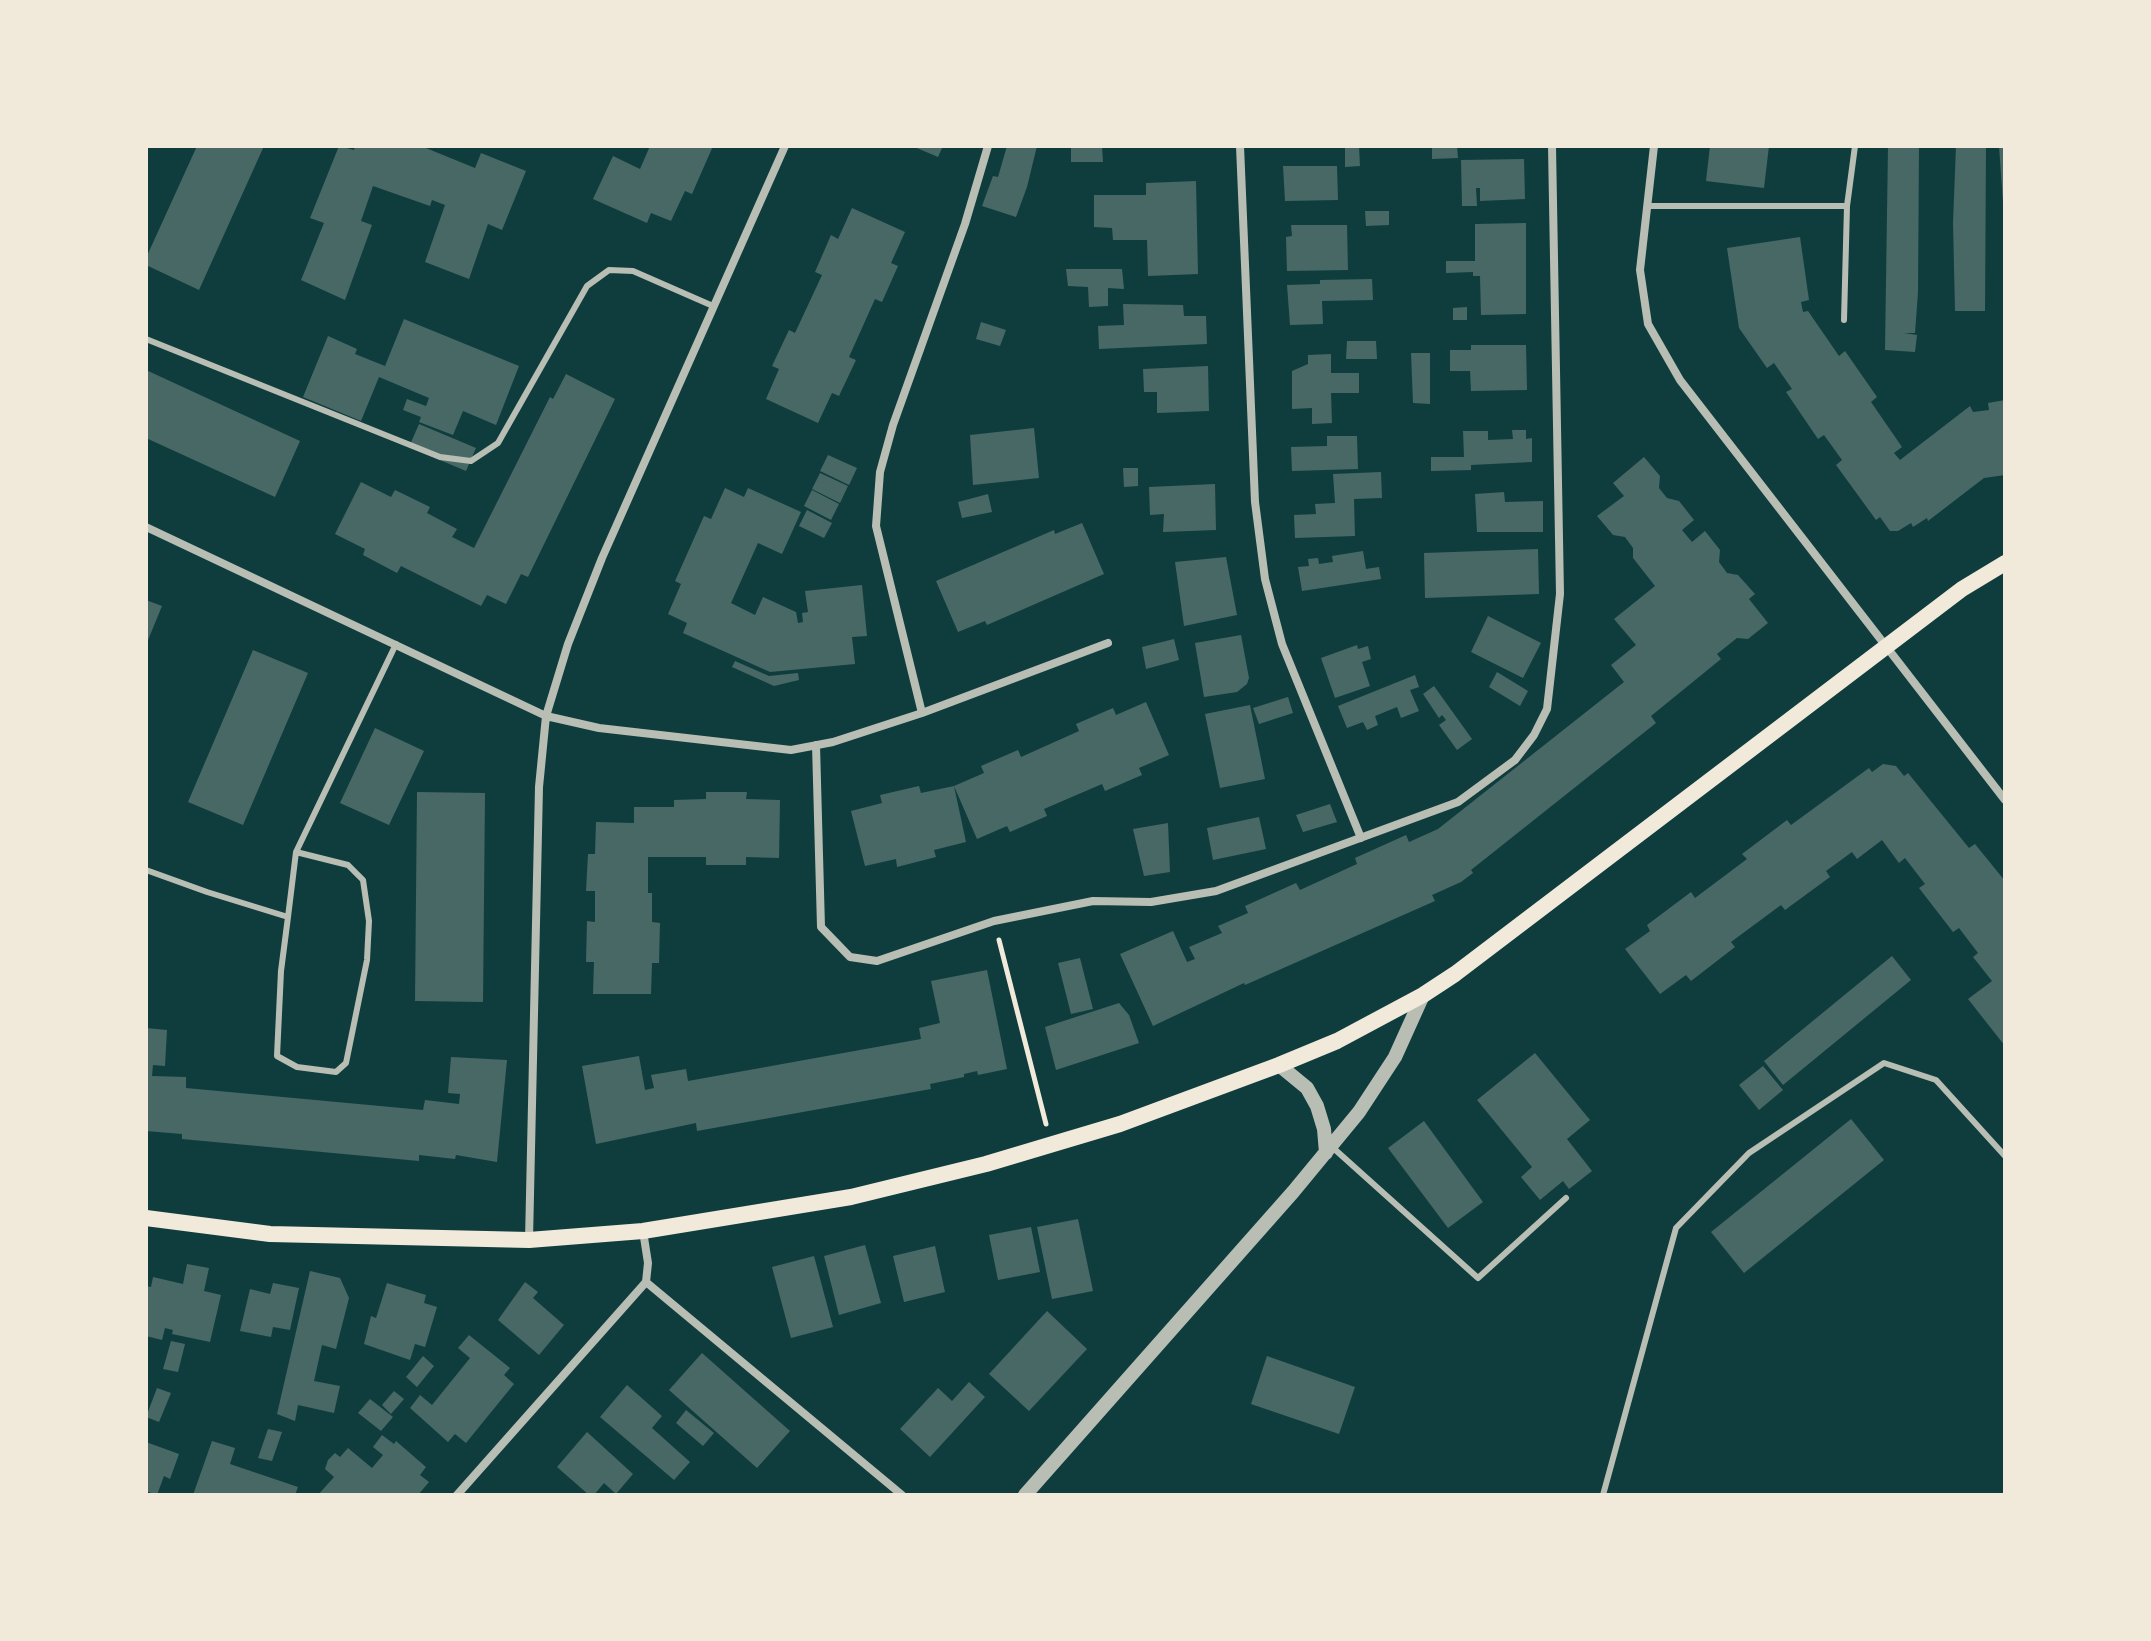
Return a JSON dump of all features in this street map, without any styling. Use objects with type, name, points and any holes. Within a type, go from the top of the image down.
[{"type":"main road","points":[[146,1218],[270,1234],[529,1240],[643,1231],[851,1197],[986,1164],[1120,1124],[1279,1065],[1361,1029],[1423,995],[1468,965],[1962,589],[2005,563]]},
{"type":"street","points":[[529,1240],[539,787],[546,716],[568,644],[602,558],[785,146]]},
{"type":"street","points":[[922,713],[876,526],[880,472],[893,425],[965,224],[988,146]]},
{"type":"street","points":[[1240,146],[1254,486],[1265,579],[1282,644],[1361,838]]},
{"type":"street","points":[[816,745],[821,927],[850,957],[877,961],[994,921],[1093,901],[1151,902],[1216,891],[1458,802],[1515,760],[1534,735],[1547,709],[1560,594],[1552,146]]},
{"type":"street","points":[[1654,146],[1640,270],[1648,324],[1680,380],[2005,800]]},
{"type":"street","points":[[146,527],[546,716],[599,728],[791,750],[833,742],[922,713],[1108,643]]},
{"type":"street","points":[[1025,1495],[1329,1150],[1378,1087],[1423,995]]},
{"type":"street","points":[[1279,1065],[1307,1088],[1317,1106],[1329,1150]]},
{"type":"street","points":[[457,1495],[646,1282],[648,1263],[643,1231]]},
{"type":"street","points":[[646,1282],[902,1495]]},
{"type":"lane","points":[[1844,320],[1847,206],[1855,146]]},
{"type":"lane","points":[[1647,206],[1847,206]]},
{"type":"lane","points":[[146,339],[440,457],[471,461],[498,443],[587,286],[609,270],[633,271],[713,306]]},
{"type":"lane","points":[[296,852],[348,865],[363,880],[369,921],[367,960],[346,1063],[336,1072],[297,1067],[277,1056],[281,971],[296,852],[396,644]]},
{"type":"lane","points":[[146,870],[288,917]]},
{"type":"lane","points":[[1603,1495],[1676,1228],[1749,1153],[1884,1063],[1936,1080],[2005,1156]]},
{"type":"lane","points":[[1329,1150],[1478,1278],[1566,1198]]},
{"type":"path","points":[[994,921],[1051,1144]]},
{"type":"building","points":[[197,146],[264,146],[199,290],[146,265],[146,258]]},
{"type":"building","points":[[339,146],[354,150],[355,146],[421,146],[475,168],[481,153],[526,171],[502,230],[488,224],[469,279],[425,262],[445,205],[432,200],[430,206],[373,186],[361,221],[372,225],[345,300],[301,280],[324,223],[310,218]]},
{"type":"building","points":[[650,146],[713,146],[692,194],[685,191],[671,221],[651,213],[647,223],[593,199],[613,156],[640,169]]},
{"type":"building","points":[[912,146],[943,146],[938,157]]},
{"type":"building","points":[[1007,146],[1037,146],[1016,217],[982,206],[993,176],[998,177]]},
{"type":"building","points":[[1071,146],[1102,146],[1103,162],[1071,162]]},
{"type":"building","points":[[1345,146],[1359,146],[1360,166],[1345,167]]},
{"type":"building","points":[[1432,146],[1457,146],[1458,158],[1432,159]]},
{"type":"building","points":[[1710,146],[1769,146],[1764,188],[1706,181]]},
{"type":"building","points":[[1888,146],[1919,146],[1915,333],[1904,333],[1917,335],[1915,352],[1885,350]]},
{"type":"building","points":[[1956,146],[1986,146],[1985,311],[1955,311],[1953,223]]},
{"type":"building","points":[[1999,146],[2005,146],[2005,203],[2003,203]]},
{"type":"building","points":[[1524,159],[1525,199],[1480,201],[1480,188],[1476,188],[1477,206],[1462,206],[1461,160]]},
{"type":"building","points":[[1283,166],[1337,166],[1338,200],[1285,201]]},
{"type":"building","points":[[1196,181],[1198,274],[1148,276],[1147,240],[1113,240],[1112,228],[1094,227],[1094,195],[1146,195],[1146,183]]},
{"type":"building","points":[[852,208],[905,232],[891,263],[898,266],[882,302],[875,299],[849,357],[856,360],[839,396],[832,393],[818,423],[766,399],[779,369],[772,366],[789,330],[795,333],[822,275],[815,272],[831,235],[838,239]]},
{"type":"building","points":[[1365,211],[1389,211],[1389,225],[1366,226]]},
{"type":"building","points":[[1526,223],[1526,314],[1481,315],[1480,276],[1473,276],[1473,272],[1446,273],[1446,261],[1475,261],[1475,224]]},
{"type":"building","points":[[1291,225],[1347,225],[1348,270],[1287,271],[1286,237],[1292,236]]},
{"type":"building","points":[[1800,237],[1809,300],[1801,302],[1803,312],[1808,311],[1839,356],[1845,351],[1877,397],[1871,402],[1902,447],[1894,453],[1900,460],[1970,406],[1973,412],[1989,410],[1988,403],[2005,400],[2005,475],[1984,478],[1928,521],[1927,518],[1913,527],[1911,523],[1898,531],[1890,531],[1880,517],[1876,520],[1836,465],[1842,460],[1824,435],[1818,439],[1786,392],[1792,389],[1774,363],[1767,368],[1739,328],[1727,248]]},
{"type":"building","points":[[1066,269],[1122,269],[1124,289],[1108,288],[1108,306],[1089,307],[1088,287],[1068,286]]},
{"type":"building","points":[[1372,279],[1373,300],[1322,301],[1323,324],[1290,325],[1287,285],[1320,284],[1320,280]]},
{"type":"building","points":[[1123,304],[1183,305],[1184,316],[1206,316],[1207,344],[1099,349],[1098,326],[1124,325]]},
{"type":"building","points":[[1467,307],[1467,320],[1453,320],[1453,308]]},
{"type":"building","points":[[404,319],[519,366],[496,425],[463,411],[453,435],[419,422],[421,417],[403,410],[407,399],[426,406],[429,398],[379,377],[361,421],[303,397],[328,336],[357,349],[355,354],[385,366]]},
{"type":"building","points":[[981,322],[1006,330],[1000,346],[976,339]]},
{"type":"building","points":[[1347,341],[1376,341],[1377,359],[1346,359]]},
{"type":"building","points":[[1471,345],[1526,345],[1527,390],[1471,391],[1470,371],[1450,371],[1450,350],[1471,350]]},
{"type":"building","points":[[1411,353],[1430,353],[1430,404],[1413,403]]},
{"type":"building","points":[[1331,354],[1331,373],[1359,373],[1359,393],[1331,393],[1332,423],[1312,424],[1312,408],[1292,409],[1292,371],[1308,364],[1308,355]]},
{"type":"building","points":[[1208,366],[1209,411],[1157,413],[1157,392],[1144,392],[1143,369]]},
{"type":"building","points":[[146,370],[300,441],[275,497],[146,438]]},
{"type":"building","points":[[566,374],[615,399],[528,577],[521,574],[506,604],[487,595],[481,606],[401,566],[397,573],[363,555],[365,549],[335,534],[361,482],[391,497],[395,490],[430,507],[427,513],[457,529],[452,537],[474,548],[550,397],[553,399]]},
{"type":"building","points":[[419,424],[476,448],[466,471],[409,447]]},
{"type":"building","points":[[1034,428],[1039,478],[973,485],[970,435]]},
{"type":"building","points":[[1512,430],[1526,430],[1526,439],[1532,438],[1532,462],[1471,465],[1471,470],[1431,471],[1431,457],[1464,457],[1463,431],[1488,431],[1488,440],[1513,439]]},
{"type":"building","points":[[1327,436],[1357,436],[1358,469],[1292,471],[1291,447],[1327,446]]},
{"type":"building","points":[[828,455],[857,468],[849,485],[820,471]]},
{"type":"building","points":[[1644,457],[1660,476],[1659,488],[1667,498],[1679,501],[1694,520],[1682,530],[1692,542],[1705,531],[1720,550],[1719,562],[1727,573],[1738,575],[1755,594],[1749,599],[1768,623],[1748,639],[1737,638],[1717,654],[1721,659],[1651,716],[1656,723],[1471,870],[1473,873],[1432,895],[1435,901],[1244,983],[1153,1026],[1120,954],[1173,931],[1187,962],[1195,959],[1189,947],[1222,933],[1218,926],[1248,913],[1245,906],[1296,883],[1300,890],[1357,864],[1355,858],[1406,835],[1409,842],[1438,829],[1624,682],[1611,665],[1636,645],[1614,619],[1655,586],[1633,558],[1633,548],[1625,537],[1613,535],[1597,516],[1624,496],[1613,483]]},
{"type":"building","points":[[1123,468],[1138,468],[1138,486],[1124,487]]},
{"type":"building","points":[[1381,472],[1382,498],[1354,499],[1355,536],[1295,538],[1294,515],[1316,514],[1315,504],[1335,503],[1333,474]]},
{"type":"building","points":[[820,473],[848,486],[840,503],[812,489]]},
{"type":"building","points":[[1215,484],[1216,530],[1163,532],[1164,514],[1150,515],[1149,487]]},
{"type":"building","points":[[725,488],[744,497],[748,488],[801,512],[782,554],[758,543],[731,603],[755,615],[763,597],[796,612],[798,623],[803,622],[802,613],[808,612],[805,591],[862,585],[867,636],[852,637],[855,664],[770,672],[683,633],[687,623],[668,614],[681,584],[675,581],[704,516],[711,519]]},
{"type":"building","points":[[812,490],[839,504],[831,520],[804,506]]},
{"type":"building","points":[[1504,492],[1505,502],[1543,501],[1543,532],[1477,532],[1475,494]]},
{"type":"building","points":[[988,494],[992,512],[962,518],[958,502]]},
{"type":"building","points":[[807,510],[832,523],[824,538],[799,526]]},
{"type":"building","points":[[1082,523],[1104,574],[987,625],[985,621],[958,632],[936,581],[1054,530],[1055,534]]},
{"type":"building","points":[[1538,549],[1539,594],[1425,598],[1424,553]]},
{"type":"building","points":[[1363,551],[1366,569],[1379,567],[1381,579],[1302,591],[1298,567],[1309,566],[1308,559],[1318,558],[1319,564],[1333,562],[1332,556]]},
{"type":"building","points":[[1226,557],[1237,615],[1184,626],[1175,562]]},
{"type":"building","points":[[146,600],[162,606],[146,645]]},
{"type":"building","points":[[1488,616],[1541,643],[1523,678],[1471,652]]},
{"type":"building","points":[[1241,635],[1249,678],[1247,684],[1237,692],[1204,697],[1195,643]]},
{"type":"building","points":[[1174,639],[1179,660],[1146,669],[1142,647]]},
{"type":"building","points":[[1357,645],[1358,649],[1368,646],[1371,659],[1362,662],[1370,686],[1335,698],[1321,658]]},
{"type":"building","points":[[253,650],[308,673],[243,825],[188,802]]},
{"type":"building","points":[[735,661],[769,676],[798,673],[799,680],[774,686],[732,667]]},
{"type":"building","points":[[1497,672],[1528,691],[1520,706],[1489,687]]},
{"type":"building","points":[[1415,675],[1419,687],[1410,690],[1419,711],[1401,718],[1397,707],[1375,716],[1378,725],[1367,730],[1363,722],[1347,728],[1338,706]]},
{"type":"building","points":[[1434,686],[1472,739],[1457,750],[1439,725],[1446,720],[1442,715],[1439,718],[1423,694]]},
{"type":"building","points":[[1288,697],[1293,713],[1259,724],[1253,708]]},
{"type":"building","points":[[1146,702],[1169,755],[1139,768],[1142,775],[1105,791],[1102,784],[1044,809],[1047,816],[1010,832],[1007,826],[977,839],[954,786],[984,773],[981,766],[1018,750],[1021,757],[1079,731],[1076,724],[1113,708],[1116,715]]},
{"type":"building","points":[[1250,705],[1265,779],[1220,788],[1205,714]]},
{"type":"building","points":[[375,728],[424,751],[389,825],[340,803]]},
{"type":"building","points":[[1883,764],[1896,766],[1904,776],[1908,773],[1969,848],[1975,844],[2005,881],[2005,1046],[1968,999],[1992,981],[1973,957],[1978,953],[1959,928],[1953,932],[1919,888],[1925,884],[1905,858],[1899,863],[1882,840],[1857,859],[1852,852],[1826,871],[1830,877],[1785,910],[1781,905],[1731,942],[1735,947],[1691,981],[1686,975],[1660,994],[1625,949],[1650,931],[1647,925],[1691,892],[1695,898],[1747,859],[1742,854],[1787,820],[1791,825],[1869,768],[1872,772]]},
{"type":"building","points":[[919,786],[921,793],[954,786],[966,842],[934,850],[936,857],[897,867],[896,859],[865,866],[851,811],[882,803],[880,795]]},
{"type":"building","points":[[417,792],[485,793],[483,1002],[415,1001]]},
{"type":"building","points":[[706,792],[747,792],[746,799],[780,800],[779,858],[746,857],[746,865],[706,865],[706,857],[648,857],[652,922],[660,923],[659,963],[652,963],[651,994],[593,994],[594,962],[586,962],[587,921],[595,922],[595,891],[586,891],[588,854],[595,854],[596,822],[634,823],[634,807],[674,807],[674,800],[706,799]]},
{"type":"building","points":[[1330,804],[1337,822],[1303,832],[1296,815]]},
{"type":"building","points":[[1259,817],[1266,849],[1213,860],[1207,828]]},
{"type":"building","points":[[1168,823],[1170,872],[1144,876],[1133,829]]},
{"type":"building","points":[[1892,956],[1911,980],[1783,1085],[1764,1061]]},
{"type":"building","points":[[1080,958],[1093,1009],[1071,1014],[1058,963]]},
{"type":"building","points":[[987,970],[1007,1069],[978,1075],[977,1071],[964,1074],[964,1077],[930,1084],[931,1089],[697,1131],[696,1123],[596,1144],[582,1066],[639,1056],[645,1090],[654,1088],[651,1075],[686,1069],[688,1081],[921,1039],[919,1028],[940,1023],[931,981]]},
{"type":"building","points":[[1119,1003],[1129,1015],[1139,1043],[1056,1070],[1045,1027]]},
{"type":"building","points":[[146,1028],[167,1030],[165,1066],[153,1065],[152,1076],[186,1077],[186,1088],[423,1110],[425,1100],[459,1104],[460,1094],[448,1093],[451,1057],[507,1060],[497,1162],[456,1155],[455,1159],[419,1155],[419,1161],[182,1139],[182,1134],[146,1131]]},
{"type":"building","points":[[1535,1053],[1590,1120],[1567,1139],[1592,1171],[1569,1189],[1563,1181],[1540,1200],[1521,1177],[1532,1167],[1477,1100]]},
{"type":"building","points":[[1763,1066],[1783,1090],[1759,1110],[1739,1085]]},
{"type":"building","points":[[1851,1119],[1884,1160],[1744,1273],[1711,1232]]},
{"type":"building","points":[[1424,1121],[1483,1202],[1448,1228],[1388,1148]]},
{"type":"building","points":[[1078,1219],[1093,1291],[1052,1299],[1037,1227]]},
{"type":"building","points":[[1031,1227],[1040,1272],[998,1280],[989,1235]]},
{"type":"building","points":[[865,1245],[881,1303],[839,1315],[824,1256]]},
{"type":"building","points":[[935,1246],[945,1292],[904,1302],[893,1256]]},
{"type":"building","points":[[814,1256],[833,1327],[791,1338],[772,1267]]},
{"type":"building","points":[[187,1264],[209,1268],[204,1291],[221,1295],[210,1342],[172,1334],[173,1330],[165,1328],[162,1340],[146,1336],[146,1286],[151,1287],[153,1277],[183,1284]]},
{"type":"building","points":[[310,1271],[340,1278],[349,1298],[336,1349],[322,1345],[314,1381],[340,1386],[334,1413],[298,1405],[295,1421],[277,1414]]},
{"type":"building","points":[[525,1282],[538,1292],[533,1298],[564,1325],[539,1355],[498,1320]]},
{"type":"building","points":[[273,1283],[299,1288],[290,1330],[273,1327],[271,1337],[240,1331],[250,1289],[270,1294]]},
{"type":"building","points":[[387,1283],[426,1295],[424,1303],[437,1307],[425,1347],[415,1344],[410,1360],[364,1344],[371,1316],[376,1318]]},
{"type":"building","points":[[1047,1311],[1087,1349],[1029,1411],[989,1374]]},
{"type":"building","points":[[469,1335],[510,1368],[504,1375],[514,1384],[466,1443],[455,1434],[448,1442],[410,1408],[420,1395],[432,1405],[470,1358],[458,1348]]},
{"type":"building","points":[[171,1341],[185,1344],[178,1372],[163,1369]]},
{"type":"building","points":[[702,1353],[790,1431],[757,1468],[669,1390]]},
{"type":"building","points":[[423,1356],[434,1366],[417,1387],[406,1377]]},
{"type":"building","points":[[1267,1356],[1355,1387],[1339,1434],[1251,1404]]},
{"type":"building","points":[[969,1382],[985,1397],[930,1457],[900,1429],[938,1388],[952,1401]]},
{"type":"building","points":[[627,1385],[662,1416],[652,1428],[690,1462],[674,1480],[600,1417]]},
{"type":"building","points":[[157,1388],[171,1393],[159,1422],[146,1417]]},
{"type":"building","points":[[394,1391],[404,1399],[391,1414],[382,1405]]},
{"type":"building","points":[[370,1399],[393,1417],[381,1431],[358,1413]]},
{"type":"building","points":[[686,1410],[714,1433],[703,1446],[676,1423]]},
{"type":"building","points":[[268,1429],[282,1432],[272,1461],[258,1458]]},
{"type":"building","points":[[587,1432],[633,1474],[616,1494],[604,1483],[594,1495],[589,1495],[557,1467]]},
{"type":"building","points":[[382,1435],[394,1444],[396,1441],[426,1467],[420,1475],[429,1482],[418,1495],[318,1495],[334,1477],[325,1469],[335,1453],[340,1457],[348,1448],[372,1468],[383,1455],[373,1447]]},
{"type":"building","points":[[212,1441],[235,1448],[230,1464],[298,1487],[295,1495],[193,1495]]},
{"type":"building","points":[[146,1442],[179,1454],[170,1479],[164,1476],[157,1495],[146,1491]]}]
